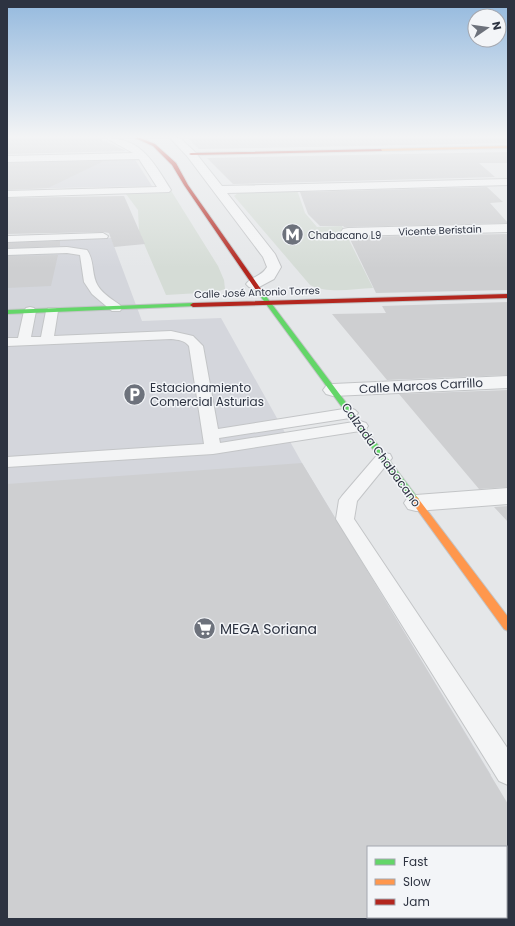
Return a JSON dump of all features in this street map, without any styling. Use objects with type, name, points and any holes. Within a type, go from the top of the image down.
[{"type":"main road","name":"Calzada Chabacano","points":[[186,181],[254,284],[508,626]]},
{"type":"main road","name":"Calle José Antonio Torres","points":[[7,312],[268,302],[508,296]]},
{"type":"street","points":[[7,194],[165,190],[160,181]]},
{"type":"street","points":[[212,181],[270,257],[274,267],[269,276],[254,284]]},
{"type":"street","points":[[219,190],[508,182]]},
{"type":"street","name":"Vicente Beristain","points":[[348,232],[508,228]]},
{"type":"street","name":"Calle Marcos Carrillo","points":[[333,390],[508,382]]},
{"type":"street","points":[[416,503],[508,496]]},
{"type":"lane","points":[[7,239],[103,236]]},
{"type":"lane","points":[[7,252],[67,250],[83,252],[86,256],[89,282],[94,291],[116,308]]},
{"type":"lane","points":[[24,341],[30,311]]},
{"type":"lane","points":[[47,340],[52,311]]},
{"type":"lane","points":[[7,342],[171,335],[183,336],[192,340],[196,346],[212,442]]},
{"type":"lane","points":[[7,462],[212,442],[284,440],[355,419]]},
{"type":"lane","points":[[384,458],[348,500],[345,519],[508,772]]},
{"type":"shaded area","points":[[7,181],[149,181],[152,186],[7,189]]},
{"type":"shaded area","points":[[170,189],[218,266],[224,280],[225,289],[216,292],[166,295],[139,232],[138,210],[126,194],[163,193]]},
{"type":"shaded area","points":[[297,190],[305,213],[317,227],[342,226],[373,288],[333,290],[317,288],[310,285],[234,196],[238,193]]},
{"type":"shaded area","name":"MEGA Soriana","points":[[111,238],[142,321],[221,318],[302,463],[491,775],[7,830],[7,242]]},
{"type":"building","points":[[7,181],[62,181],[48,188],[7,190]]},
{"type":"building","points":[[230,181],[337,181],[233,184]]},
{"type":"building","points":[[487,187],[503,202],[490,203],[508,223],[344,227],[320,226],[308,214],[300,192]]},
{"type":"building","points":[[124,196],[145,244],[114,247],[109,233],[103,232],[7,234],[7,198]]},
{"type":"building","points":[[508,234],[508,290],[376,293],[349,237]]},
{"type":"building","points":[[60,241],[60,246],[7,248],[7,243]]},
{"type":"building","points":[[58,255],[51,286],[7,288],[7,256]]},
{"type":"building","points":[[508,302],[508,375],[387,380],[332,314],[386,313],[382,306]]},
{"type":"building","points":[[508,390],[508,487],[479,489],[399,394]]},
{"type":"building","name":"MEGA Soriana","points":[[302,463],[508,804],[508,847],[367,846],[368,919],[7,919],[7,484]]},
{"type":"building","points":[[508,506],[508,522],[494,507]]},
{"type":"traffic: fast","points":[[260,292],[414,499]]},
{"type":"traffic: fast","points":[[7,312],[193,305]]},
{"type":"traffic: slow","points":[[414,499],[508,626]]},
{"type":"traffic: jam","points":[[184,181],[260,292]]},
{"type":"traffic: jam","points":[[193,305],[508,296]]},
{"type":"place","name":"Chabacano L9","points":[[292,235]]},
{"type":"place","name":"Estacionamiento Comercial Asturias","points":[[135,395]]},
{"type":"place","name":"MEGA Soriana","points":[[205,629]]}]
